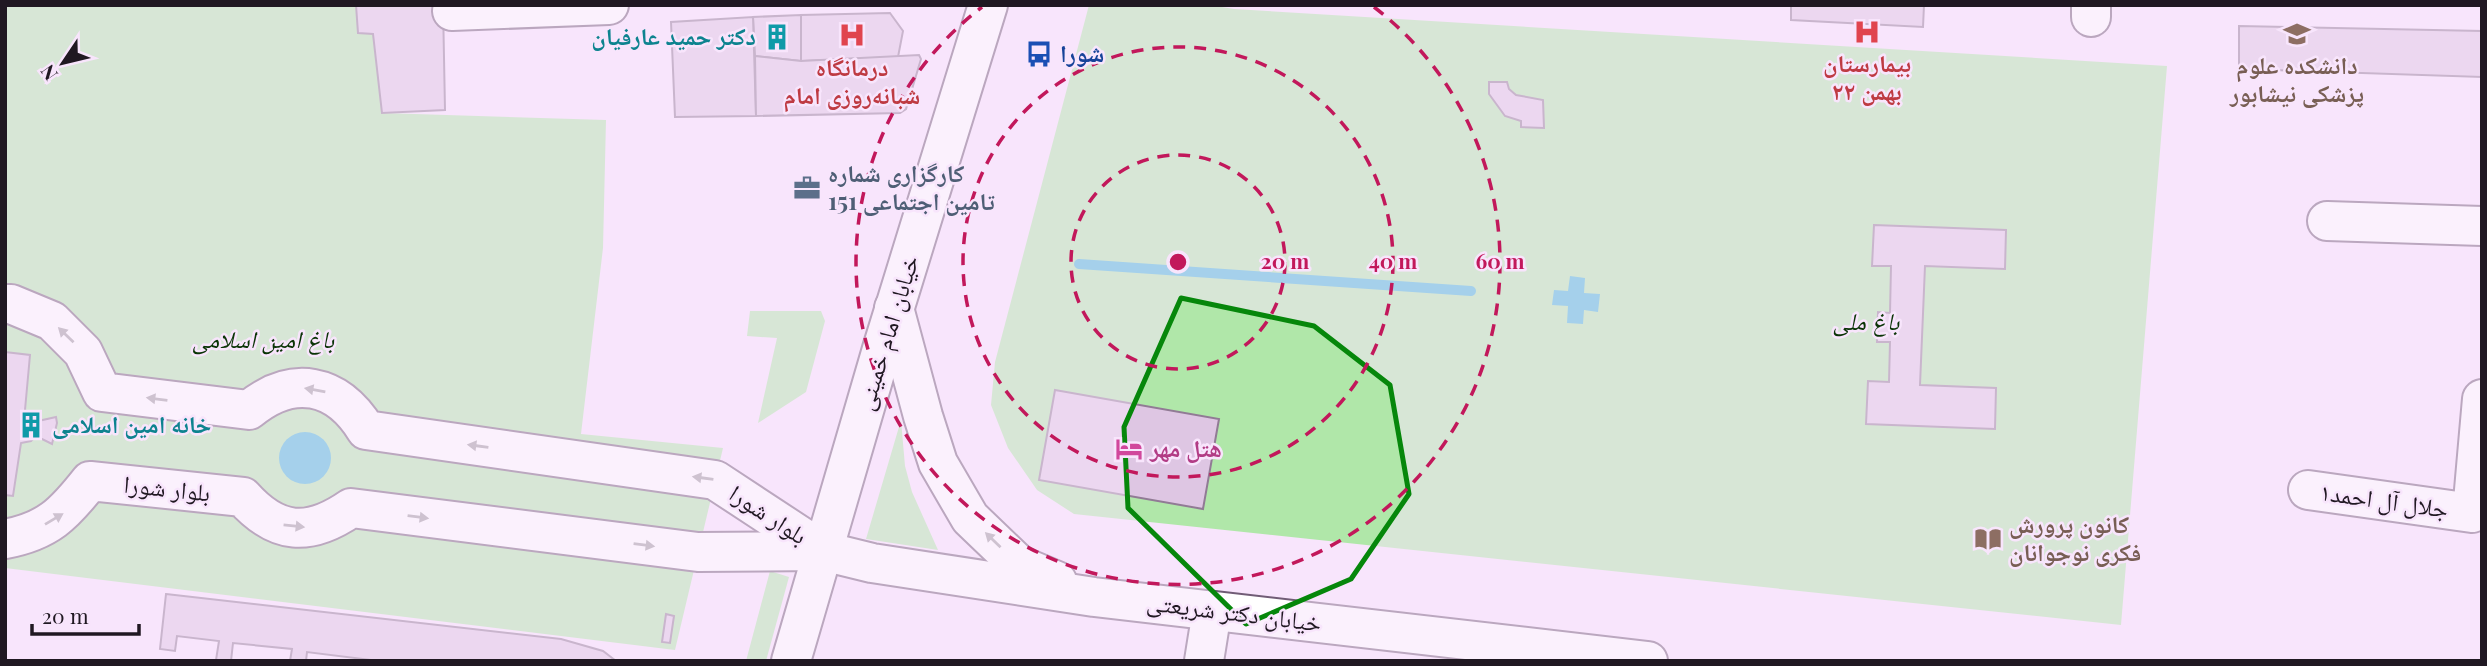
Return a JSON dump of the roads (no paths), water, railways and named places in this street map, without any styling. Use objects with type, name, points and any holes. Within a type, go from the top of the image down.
[{"type":"main road","points":[[452,11],[529,16],[609,5]]},
{"type":"main road","name":"خیابان امام خمینی","points":[[791,661],[894,308],[988,5]]},
{"type":"main road","points":[[2327,221],[2482,226]]},
{"type":"main road","name":"بلوار شورا","points":[[5,304],[52,321],[83,352],[102,392],[249,410],[278,391],[310,388],[326,392],[343,401],[356,414],[366,430],[715,480],[823,551]]},
{"type":"main road","points":[[894,308],[938,463],[970,518],[1019,565],[1094,597]]},
{"type":"main road","name":"جلال آل احمد۱","points":[[2308,490],[2472,513],[2482,399]]},
{"type":"main road","name":"بلوار شورا","points":[[5,539],[29,535],[64,513],[90,481],[243,497],[256,511],[272,522],[290,527],[312,527],[333,521],[351,508],[698,552],[823,551]]},
{"type":"main road","name":"خیابان دکتر شریعتی","points":[[823,551],[872,564],[1094,597],[1599,658],[1648,661]]},
{"type":"main road","points":[[1203,661],[1212,611]]},
{"type":"water","points":[[1570,276],[1585,278],[1584,293],[1600,294],[1598,312],[1584,310],[1583,324],[1567,323],[1568,306],[1552,305],[1554,290],[1568,291]]},
{"type":"water","points":[[305,432],[315,434],[323,440],[329,448],[329,468],[323,476],[315,482],[305,484],[295,482],[287,476],[281,468],[279,458],[281,448],[287,440],[295,434]]},
{"type":"waterway","points":[[1079,264],[1471,291]]},
{"type":"place","name":"بیمارستان ۲۲ بهمن","points":[[1867,32]]},
{"type":"place","name":"دانشکده علوم پزشکی نیشابور","points":[[2297,34]]},
{"type":"place","name":"درمانگاه شبانه‌روزی امام","points":[[852,35]]},
{"type":"place","name":"دکتر حمید عارفیان","points":[[777,37]]},
{"type":"place","name":"شورا","points":[[1039,54]]},
{"type":"place","name":"کارگزاری شماره 151 تامین اجتماعی","points":[[807,188]]},
{"type":"place","name":"خانه امین اسلامی","points":[[31,425]]},
{"type":"place","name":"هتل مهر","points":[[1129,449]]},
{"type":"place","name":"کانون پرورش فکری نوجوانان","points":[[1988,539]]},
{"type":"park label","name":"باغ ملی","points":[[1866,322]]},
{"type":"park label","name":"باغ امین اسلامی","points":[[263,340]]}]
